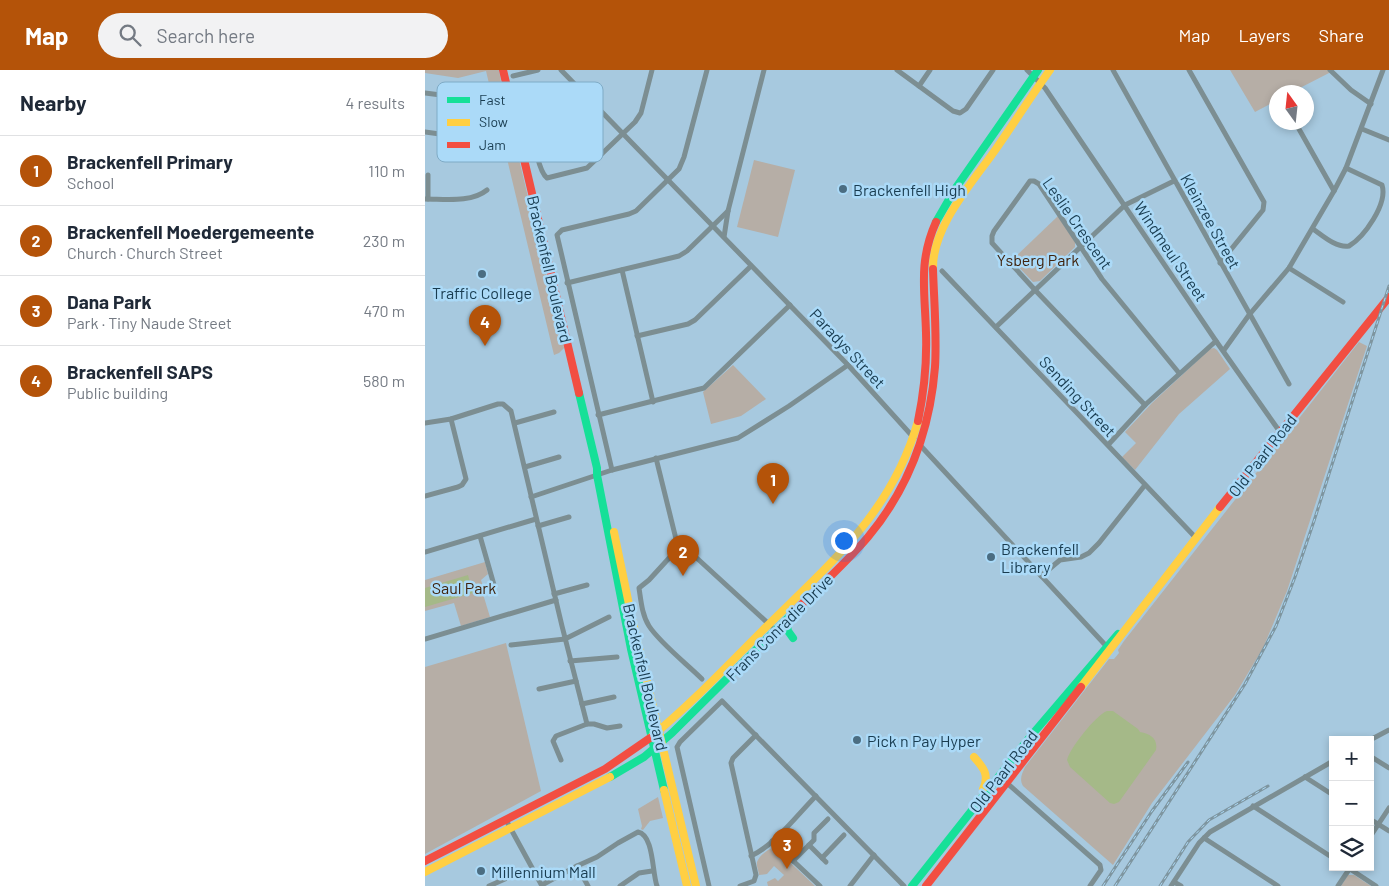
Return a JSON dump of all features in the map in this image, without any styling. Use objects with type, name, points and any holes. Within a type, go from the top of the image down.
[{"type":"street","points":[[513,76],[538,70]]},
{"type":"street","name":"Paradys Street","points":[[561,70],[574,82]]},
{"type":"street","points":[[603,153],[639,118],[652,70]]},
{"type":"street","points":[[612,470],[557,239],[558,232],[633,212],[668,180],[683,163],[707,70]]},
{"type":"street","points":[[723,237],[765,70]]},
{"type":"street","points":[[897,70],[953,112],[960,113],[966,109],[993,70]]},
{"type":"street","points":[[919,86],[931,70]]},
{"type":"street","name":"Windmeul Street","points":[[1027,70],[1036,73],[1280,432]]},
{"type":"street","name":"Frans Conradie Drive","points":[[425,872],[623,770],[662,742],[776,631],[875,530],[904,484],[926,426],[934,382],[933,277],[937,243],[945,222],[1050,70]]},
{"type":"street","name":"Kleinzee Street","points":[[1113,70],[1289,384]]},
{"type":"street","points":[[1330,70],[1351,90],[1371,104]]},
{"type":"street","points":[[1224,350],[1249,315],[1289,268],[1313,229],[1346,168],[1383,70]]},
{"type":"street","points":[[1192,71],[1264,202],[1263,210],[1220,263]]},
{"type":"street","name":"Frans Conradie Drive","points":[[425,861],[605,769],[651,738],[769,624],[864,528],[892,487],[914,438],[921,409],[925,378],[926,332],[924,271],[929,237],[942,210],[1036,73]]},
{"type":"street","name":"Paradys Street","points":[[603,112],[848,365],[1108,648]]},
{"type":"street","points":[[1362,129],[1389,140]]},
{"type":"street","points":[[1300,130],[1334,191]]},
{"type":"street","name":"Brackenfell Boulevard","points":[[525,162],[696,886]]},
{"type":"street","points":[[540,162],[545,176],[550,178],[587,168],[593,162]]},
{"type":"street","points":[[1313,229],[1337,245],[1349,246],[1375,218],[1383,194],[1382,186],[1346,168]]},
{"type":"street","points":[[428,175],[426,199],[475,197],[487,190]]},
{"type":"street","name":"Leslie Crescent","points":[[1145,405],[994,246],[992,240],[994,231],[1029,181],[1039,184],[1112,292],[1179,373]]},
{"type":"street","points":[[996,327],[1125,205],[1174,181]]},
{"type":"street","points":[[567,283],[683,254],[728,211]]},
{"type":"street","points":[[637,336],[688,324],[695,320],[751,266]]},
{"type":"street","points":[[1289,268],[1343,302]]},
{"type":"street","points":[[622,270],[653,402]]},
{"type":"street","name":"Sending Street","points":[[942,271],[1196,538]]},
{"type":"street","name":"Old Paarl Road","points":[[925,886],[1003,779],[1389,297]]},
{"type":"street","points":[[598,415],[697,391],[708,385],[790,305]]},
{"type":"street","points":[[1108,445],[1145,405],[1216,340]]},
{"type":"street","points":[[531,497],[598,473],[741,436],[848,365]]},
{"type":"street","points":[[425,423],[451,420],[495,404],[503,404],[508,407],[515,423],[536,519],[587,724]]},
{"type":"street","points":[[515,423],[554,412]]},
{"type":"street","points":[[425,496],[458,487],[466,479],[451,420]]},
{"type":"street","points":[[525,467],[559,457]]},
{"type":"street","points":[[656,458],[674,535],[681,545],[776,631]]},
{"type":"street","name":"Brackenfell Boulevard","points":[[598,473],[631,649],[687,886]]},
{"type":"street","points":[[1041,576],[1060,560],[1081,557],[1089,553],[1145,485]]},
{"type":"street","points":[[538,526],[569,518]]},
{"type":"street","points":[[425,552],[536,519]]},
{"type":"street","points":[[480,536],[494,585]]},
{"type":"street","points":[[681,545],[649,580],[639,588],[643,612],[649,626],[702,679]]},
{"type":"street","points":[[425,639],[587,585]]},
{"type":"street","points":[[511,645],[565,639],[609,617]]},
{"type":"street","points":[[786,621],[788,631],[793,638]]},
{"type":"street","points":[[570,660],[617,657]]},
{"type":"street","points":[[539,689],[576,681]]},
{"type":"street","points":[[582,704],[614,697]]},
{"type":"street","points":[[709,886],[677,747],[722,701],[905,886]]},
{"type":"street","points":[[561,760],[554,745],[554,738],[561,733],[587,724],[607,728],[620,726]]},
{"type":"street","points":[[1374,738],[1389,730]]},
{"type":"street","points":[[740,886],[754,881],[756,875],[731,763],[733,758],[756,735]]},
{"type":"street","points":[[965,819],[971,806],[987,783],[988,778],[985,770],[974,757]]},
{"type":"street","points":[[1374,759],[1389,768]]},
{"type":"street","points":[[1181,886],[1173,884],[1204,838],[1215,828],[1329,763]]},
{"type":"street","points":[[1305,777],[1329,792]]},
{"type":"street","points":[[1003,779],[1100,864],[1101,870],[1091,886]]},
{"type":"street","name":"Old Paarl Road","points":[[912,886],[965,819],[1003,779]]},
{"type":"street","points":[[751,856],[761,852],[816,796]]},
{"type":"street","points":[[1253,806],[1329,855]]},
{"type":"street","points":[[1374,830],[1389,808]]},
{"type":"street","points":[[793,861],[814,840],[814,833],[828,819]]},
{"type":"street","points":[[506,820],[542,885],[597,857],[634,833],[640,832],[647,839],[657,886]]},
{"type":"street","points":[[1374,822],[1389,832]]},
{"type":"street","points":[[809,845],[824,860],[844,835]]},
{"type":"street","points":[[1204,838],[1278,886]]},
{"type":"street","points":[[772,841],[820,886]]},
{"type":"street","points":[[850,886],[874,855]]},
{"type":"street","points":[[577,866],[588,886]]},
{"type":"street","points":[[620,886],[639,873],[653,871]]},
{"type":"street","points":[[1338,886],[1347,871]]},
{"type":"street","points":[[1354,871],[1376,886]]},
{"type":"street","points":[[489,886],[505,879]]},
{"type":"green space","points":[[425,70],[499,70],[501,82],[489,82],[486,71],[458,78],[425,73]]},
{"type":"green space","points":[[1230,70],[1330,70],[1331,72],[1306,85],[1269,85],[1269,105],[1255,112]]},
{"type":"green space","points":[[754,160],[795,170],[778,237],[737,227]]},
{"type":"green space","points":[[508,162],[520,162],[564,348],[554,355]]},
{"type":"green space","name":"Ysberg Park","points":[[1058,216],[1075,242],[1075,247],[1040,281],[1033,282],[1012,260]]},
{"type":"green space","points":[[1359,342],[1367,346],[1287,591],[1263,648],[1235,695],[1152,803],[1113,865],[1023,786],[1021,779],[1025,767],[1109,659],[1114,659],[1119,653],[1118,650],[1124,641]]},
{"type":"green space","points":[[1214,348],[1230,369],[1179,414],[1135,470],[1122,457],[1136,443],[1125,432],[1152,403],[1210,349]]},
{"type":"green space","points":[[733,365],[766,399],[741,416],[711,424],[703,392]]},
{"type":"green space","name":"Saul Park","points":[[485,562],[488,574],[481,580],[490,617],[461,626],[454,603],[425,611],[425,580]]},
{"type":"green space","points":[[506,643],[541,791],[425,854],[425,667]]},
{"type":"green space","points":[[658,797],[663,818],[650,821],[643,830],[641,829],[638,809]]},
{"type":"green space","points":[[773,848],[815,886],[768,886],[767,882],[775,878],[778,881],[784,875],[774,866],[767,874],[759,875],[758,860],[764,853]]},
{"type":"green space","points":[[1348,875],[1354,875],[1371,886],[1341,886]]},
{"type":"shaded area","points":[[468,575],[473,593],[425,607],[425,588]]},
{"type":"shaded area","points":[[1107,711],[1113,711],[1140,732],[1150,736],[1156,743],[1156,750],[1119,802],[1114,804],[1110,803],[1070,767],[1067,760],[1084,732]]},
{"type":"railway","points":[[1115,886],[1245,684],[1276,626],[1314,521],[1389,286]]},
{"type":"railway","points":[[1103,886],[1152,811],[1188,762]]},
{"type":"railway","points":[[1160,886],[1188,842],[1209,820],[1268,786]]},
{"type":"traffic: fast","points":[[936,222],[955,189],[1038,70]]},
{"type":"traffic: fast","points":[[579,393],[597,468],[631,649],[664,790]]},
{"type":"traffic: fast","points":[[610,777],[644,757],[672,733],[793,613]]},
{"type":"traffic: fast","points":[[786,621],[788,631],[793,638]]},
{"type":"traffic: fast","points":[[912,886],[1030,737],[1118,634]]},
{"type":"traffic: slow","points":[[933,269],[939,236],[947,220],[967,188],[1050,70]]},
{"type":"traffic: slow","points":[[650,738],[707,686],[855,537],[892,484],[918,421]]},
{"type":"traffic: slow","points":[[1081,687],[1220,507]]},
{"type":"traffic: slow","points":[[614,532],[632,619],[696,886]]},
{"type":"traffic: slow","points":[[974,757],[986,775],[983,789]]},
{"type":"traffic: slow","points":[[425,872],[610,777]]},
{"type":"traffic: slow","points":[[664,790],[687,886]]},
{"type":"traffic: jam","points":[[503,70],[506,82]]},
{"type":"traffic: jam","points":[[525,162],[579,393]]},
{"type":"traffic: jam","points":[[918,421],[926,355],[925,264],[930,237],[936,222]]},
{"type":"traffic: jam","points":[[793,613],[868,537],[895,499],[915,458],[928,413],[935,367],[936,330],[933,269]]},
{"type":"traffic: jam","points":[[1220,507],[1389,297]]},
{"type":"traffic: jam","points":[[926,886],[1081,687]]},
{"type":"traffic: jam","points":[[425,861],[605,769],[650,738]]},
{"type":"place","name":"Brackenfell High","points":[[843,189]]},
{"type":"place","name":"Traffic College","points":[[482,274]]},
{"type":"place","name":"Brackenfell SAPS","points":[[485,346]]},
{"type":"place","name":"Brackenfell Primary","points":[[773,504]]},
{"type":"place","name":"Brackenfell Library","points":[[991,557]]},
{"type":"place","name":"Brackenfell Moedergemeente","points":[[683,576]]},
{"type":"place","name":"Pick n Pay Hyper","points":[[857,740]]},
{"type":"place","name":"Dana Park","points":[[787,869]]},
{"type":"place","name":"Millennium Mall","points":[[481,871]]}]
